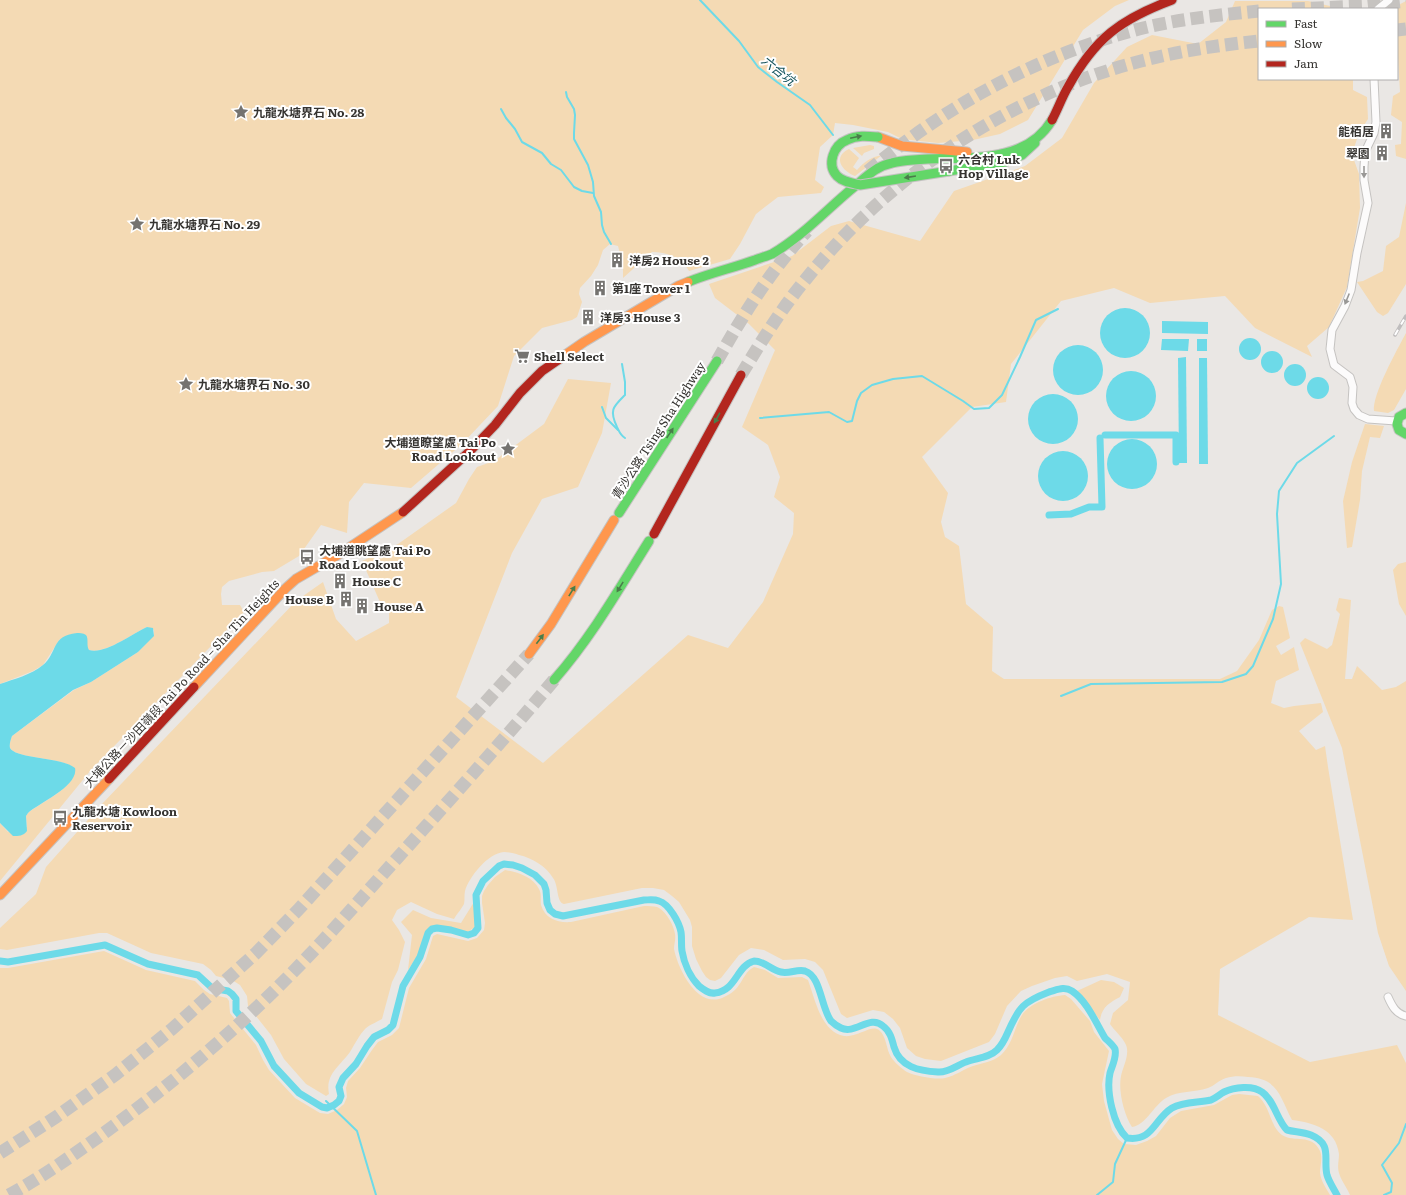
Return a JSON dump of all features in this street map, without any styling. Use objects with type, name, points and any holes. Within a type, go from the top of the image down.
[{"type":"main road","name":"大埔公路－沙田嶺段 Tai Po Road – Sha Tin Heights","points":[[0,895],[286,588],[296,579],[341,553],[402,513],[470,451],[495,425],[520,392],[542,371],[584,342],[678,286],[697,278],[757,259],[777,250],[801,234],[855,186],[881,167],[905,160],[994,155],[1027,144],[1041,134],[1050,124],[1064,94],[1078,72],[1101,42],[1122,24],[1139,14],[1172,0]]},
{"type":"main road","points":[[994,155],[902,146],[869,135],[854,137],[844,141],[837,147],[832,155],[832,165],[836,175],[840,179],[849,184],[860,185],[998,164],[1013,160],[1022,156],[1041,134]]},
{"type":"main road","name":"青沙公路 Tsing Sha Highway","points":[[529,654],[551,624],[716,360]]},
{"type":"main road","points":[[554,680],[603,615],[651,537],[741,375]]},
{"type":"main road","points":[[1406,413],[1400,415],[1396,421],[1397,428],[1406,434]]},
{"type":"street","points":[[1379,8],[1389,0]]},
{"type":"street","points":[[1374,80],[1376,122],[1374,133],[1365,152],[1364,167],[1364,180],[1368,203],[1357,253],[1351,290],[1332,330],[1330,349],[1334,365],[1350,377],[1353,387],[1352,403],[1354,409],[1368,419],[1396,421]]},
{"type":"street","points":[[1388,997],[1393,1008],[1406,1016]]},
{"type":"shaded area","points":[[0,0],[1129,0],[1115,6],[1083,30],[1028,120],[1000,134],[973,140],[938,143],[902,139],[888,132],[835,123],[833,135],[820,147],[815,180],[824,187],[821,193],[778,197],[756,214],[730,259],[689,271],[682,262],[673,256],[652,252],[623,278],[623,265],[618,246],[610,244],[603,250],[598,265],[591,276],[580,288],[579,294],[582,302],[577,317],[572,320],[542,328],[514,356],[498,406],[461,445],[411,488],[364,483],[349,502],[347,533],[321,525],[299,556],[274,571],[262,572],[229,581],[222,587],[222,605],[240,605],[244,612],[91,770],[0,881],[0,823],[8,832],[27,827],[26,816],[28,813],[65,788],[74,775],[74,768],[68,764],[14,752],[10,748],[12,736],[74,690],[91,682],[138,652],[154,635],[154,630],[147,627],[110,647],[95,651],[89,650],[87,647],[87,638],[60,639],[43,665],[33,671],[0,684]]},
{"type":"shaded area","points":[[1235,1],[1308,1],[1339,8],[1258,8],[1258,80],[1353,80],[1353,90],[1367,97],[1368,119],[1359,133],[1354,148],[1354,160],[1359,174],[1360,208],[1347,287],[1329,327],[1307,346],[1312,357],[1255,328],[1225,296],[1150,303],[1114,288],[1061,301],[1011,364],[1006,402],[972,407],[922,457],[948,493],[941,522],[945,537],[959,546],[966,604],[993,627],[992,671],[1004,679],[1220,679],[1237,671],[1259,640],[1272,610],[1279,606],[1283,607],[1290,638],[1276,646],[1281,655],[1294,647],[1299,670],[1276,681],[1271,703],[1284,708],[1321,703],[1323,712],[1299,731],[1316,750],[1325,746],[1353,920],[1309,917],[1220,969],[1218,1015],[1310,1062],[1397,1045],[1406,1063],[1406,1195],[1350,1195],[1339,1173],[1339,1154],[1337,1145],[1329,1133],[1316,1125],[1292,1120],[1277,1090],[1266,1081],[1258,1078],[1239,1076],[1229,1077],[1208,1088],[1171,1095],[1161,1101],[1141,1123],[1132,1127],[1124,1110],[1120,1089],[1121,1076],[1127,1055],[1127,1047],[1122,1038],[1110,1024],[1113,1013],[1128,1000],[1130,982],[1107,974],[1077,981],[1067,976],[1055,978],[1032,986],[1021,991],[1007,1006],[995,1034],[989,1042],[941,1061],[925,1059],[916,1056],[907,1048],[900,1028],[893,1019],[884,1012],[873,1010],[847,1018],[841,1014],[823,970],[815,962],[805,959],[783,960],[764,950],[751,948],[739,955],[721,978],[715,981],[710,980],[702,971],[696,959],[692,946],[692,927],[690,920],[679,902],[664,890],[642,888],[564,904],[561,903],[555,881],[543,866],[534,860],[511,853],[498,853],[480,867],[467,885],[464,904],[454,919],[437,914],[411,902],[397,910],[392,920],[405,942],[398,970],[392,982],[382,1019],[366,1028],[350,1052],[334,1071],[329,1081],[329,1094],[326,1096],[306,1084],[284,1059],[271,1035],[248,1006],[247,996],[240,985],[232,980],[216,976],[203,964],[151,953],[107,933],[99,933],[7,950],[0,949],[0,928],[36,894],[46,867],[101,805],[296,601],[323,582],[336,619],[356,641],[389,623],[389,613],[383,609],[362,561],[398,544],[456,503],[477,467],[494,461],[544,424],[568,379],[611,383],[602,433],[578,487],[542,499],[512,553],[456,697],[543,763],[688,635],[728,648],[763,602],[793,534],[794,513],[774,497],[780,477],[768,445],[742,427],[775,350],[749,324],[715,298],[709,284],[792,256],[831,226],[849,221],[920,241],[954,191],[1025,166],[1062,138],[1094,83],[1127,47],[1152,35],[1198,44],[1226,22]]},
{"type":"shaded area","points":[[1406,1],[1406,159],[1396,156],[1395,145],[1401,144],[1402,122],[1391,115],[1393,96],[1400,92],[1398,8],[1393,8]]},
{"type":"shaded area","points":[[870,145],[874,146],[874,149],[864,153],[862,156],[853,148]]},
{"type":"shaded area","points":[[849,149],[859,158],[853,167],[857,170],[868,160],[882,155],[855,176],[846,171],[840,160],[844,152]]},
{"type":"shaded area","points":[[1406,203],[1406,284],[1388,313],[1383,316],[1377,312],[1357,282],[1363,281],[1383,271],[1386,246],[1399,237]]},
{"type":"shaded area","points":[[1406,333],[1406,389],[1394,410],[1388,413],[1374,411],[1374,404],[1381,384]]},
{"type":"shaded area","points":[[1365,424],[1384,426],[1380,438],[1370,437],[1362,471],[1360,500],[1352,547],[1347,548],[1343,501],[1352,462]]},
{"type":"shaded area","points":[[1406,562],[1406,616],[1399,604],[1393,570],[1398,564]]},
{"type":"shaded area","points":[[1339,598],[1351,600],[1345,679],[1352,679],[1357,666],[1382,690],[1396,687],[1406,681],[1406,991],[1389,966],[1378,933],[1342,748],[1300,643],[1305,638],[1327,649],[1332,645],[1340,614],[1336,610]]},
{"type":"shaded area","points":[[505,870],[515,872],[533,881],[540,891],[543,910],[549,917],[557,921],[571,922],[644,906],[660,909],[666,914],[673,926],[675,936],[674,949],[684,976],[697,992],[713,1000],[722,998],[734,991],[747,973],[754,967],[765,970],[778,978],[802,977],[808,980],[820,1014],[824,1022],[830,1028],[836,1033],[844,1036],[855,1035],[872,1029],[879,1030],[884,1036],[889,1054],[894,1061],[907,1072],[920,1076],[945,1078],[973,1066],[995,1059],[1005,1051],[1011,1041],[1019,1020],[1030,1007],[1041,1001],[1065,995],[1071,999],[1090,1021],[1094,1032],[1109,1051],[1102,1084],[1104,1101],[1112,1130],[1118,1139],[1124,1144],[1136,1145],[1156,1136],[1170,1118],[1181,1111],[1214,1105],[1232,1095],[1239,1094],[1258,1096],[1265,1105],[1275,1127],[1282,1135],[1308,1140],[1317,1145],[1321,1156],[1320,1173],[1330,1195],[0,1195],[0,968],[8,968],[104,951],[146,970],[195,981],[210,994],[227,998],[229,1001],[230,1013],[256,1045],[269,1070],[295,1098],[320,1113],[328,1114],[337,1110],[344,1104],[347,1097],[346,1088],[348,1081],[360,1068],[378,1042],[392,1035],[399,1028],[409,988],[426,959],[433,936],[437,934],[468,941],[477,938],[484,930],[485,923],[482,896],[484,891],[495,877]]},
{"type":"shaded area","points":[[474,902],[475,927],[466,933],[438,925],[430,928],[424,935],[419,953],[408,970],[412,935],[401,922],[413,910],[431,918],[461,923]]},
{"type":"shaded area","points":[[1101,980],[1114,982],[1124,988],[1120,997],[1109,1003],[1104,1009],[1100,1020],[1077,991]]},
{"type":"water","points":[[1125,308],[1134,310],[1145,319],[1150,333],[1148,342],[1139,353],[1125,358],[1116,356],[1105,347],[1100,333],[1102,324],[1111,313]]},
{"type":"water","points":[[1162,321],[1208,322],[1208,334],[1162,333]]},
{"type":"water","points":[[1250,338],[1258,341],[1261,349],[1258,357],[1250,360],[1242,357],[1239,349],[1242,341]]},
{"type":"water","points":[[1162,339],[1189,339],[1188,351],[1161,350]]},
{"type":"water","points":[[1197,339],[1207,339],[1207,351],[1197,351]]},
{"type":"water","points":[[1078,345],[1087,347],[1098,356],[1103,370],[1101,379],[1092,390],[1078,395],[1069,393],[1058,384],[1053,370],[1055,361],[1064,350]]},
{"type":"water","points":[[1272,351],[1280,354],[1283,362],[1280,370],[1272,373],[1264,370],[1261,362],[1264,354]]},
{"type":"water","points":[[1186,357],[1187,463],[1179,463],[1178,358]]},
{"type":"water","points":[[1199,358],[1207,358],[1208,464],[1199,464]]},
{"type":"water","points":[[1295,364],[1303,367],[1306,375],[1303,383],[1295,386],[1287,383],[1284,375],[1287,367]]},
{"type":"water","points":[[1131,371],[1140,373],[1151,382],[1156,396],[1154,405],[1145,416],[1131,421],[1122,419],[1111,410],[1106,396],[1108,387],[1117,376]]},
{"type":"water","points":[[1318,377],[1326,380],[1329,388],[1326,396],[1318,399],[1310,396],[1307,388],[1310,380]]},
{"type":"water","points":[[1053,394],[1062,396],[1073,405],[1078,419],[1076,428],[1067,439],[1053,444],[1044,442],[1033,433],[1028,419],[1030,410],[1039,399]]},
{"type":"water","points":[[1132,439],[1141,441],[1152,450],[1157,464],[1155,473],[1146,484],[1132,489],[1123,487],[1112,478],[1107,464],[1109,455],[1118,444]]},
{"type":"water","points":[[1063,451],[1072,453],[1083,462],[1088,476],[1086,485],[1077,496],[1063,501],[1054,499],[1043,490],[1038,476],[1040,467],[1049,456]]},
{"type":"water","name":"九龍水塘 Kowloon Reservoir","points":[[147,627],[153,628],[154,636],[138,652],[91,682],[73,690],[12,736],[10,748],[14,752],[69,764],[75,768],[75,775],[65,788],[28,813],[26,816],[27,831],[24,834],[13,836],[0,823],[0,684],[22,676],[43,665],[48,660],[58,641],[68,635],[82,633],[86,635],[89,650],[95,651],[110,647]]},
{"type":"waterway","name":"六合坑","points":[[700,0],[739,41],[758,67],[810,105],[833,135]]},
{"type":"waterway","points":[[566,92],[567,97],[574,109],[574,139],[588,165],[593,182],[594,196],[601,212],[604,232],[611,244]]},
{"type":"waterway","points":[[501,109],[522,142],[542,153],[551,164],[561,170],[574,187],[582,191],[593,193]]},
{"type":"waterway","points":[[760,418],[829,412],[847,422],[852,421],[857,401],[861,393],[872,385],[893,379],[922,376],[974,409],[989,408],[1002,395],[1036,320],[1058,309]]},
{"type":"waterway","points":[[622,364],[625,382],[625,395],[615,406],[613,417],[618,430],[625,438]]},
{"type":"waterway","points":[[602,407],[606,418],[618,430]]},
{"type":"waterway","points":[[1105,435],[1176,435],[1176,462]]},
{"type":"waterway","points":[[1061,696],[1091,684],[1222,682],[1246,674],[1253,666],[1273,619],[1281,584],[1277,514],[1279,491],[1297,463],[1334,436]]},
{"type":"waterway","points":[[1049,515],[1071,514],[1089,507],[1102,507],[1100,438]]},
{"type":"waterway","points":[[0,961],[8,962],[105,945],[148,964],[198,975],[212,988],[228,991],[232,994],[236,999],[236,1011],[261,1041],[274,1066],[299,1093],[322,1107],[327,1108],[339,1101],[341,1096],[339,1087],[343,1078],[356,1064],[374,1037],[388,1030],[393,1025],[403,986],[420,957],[428,933],[432,929],[437,928],[468,935],[474,933],[478,928],[476,895],[483,881],[499,866],[504,864],[513,865],[535,875],[544,884],[547,903],[550,910],[555,914],[563,916],[644,900],[655,900],[663,903],[673,914],[680,928],[682,951],[688,970],[699,986],[709,992],[715,993],[728,987],[743,968],[754,961],[761,962],[781,972],[805,971],[810,974],[818,986],[825,1008],[833,1023],[846,1029],[852,1029],[873,1022],[878,1023],[889,1033],[897,1054],[901,1059],[911,1067],[917,1069],[942,1072],[994,1053],[1005,1039],[1015,1017],[1028,1002],[1049,992],[1060,989],[1072,991],[1082,1000],[1105,1038],[1115,1049],[1115,1058],[1109,1080],[1110,1098],[1114,1116],[1122,1132],[1127,1138],[1142,1137],[1148,1133],[1166,1113],[1177,1106],[1186,1103],[1211,1100],[1224,1092],[1233,1089],[1254,1088],[1262,1092],[1270,1100],[1287,1130],[1311,1135],[1322,1143],[1326,1152],[1327,1175],[1337,1195]]},
{"type":"waterway","points":[[326,1101],[357,1131],[376,1195]]},
{"type":"waterway","points":[[1384,1195],[1391,1192],[1392,1183],[1382,1165],[1399,1143],[1406,1124]]},
{"type":"waterway","points":[[1097,1195],[1113,1182],[1115,1164],[1127,1138]]},
{"type":"tunnel","points":[[1316,8],[1363,6],[1406,1]]},
{"type":"tunnel","points":[[868,171],[930,124],[962,104],[1030,68],[1065,53],[1101,40],[1139,29],[1199,18],[1258,11]]},
{"type":"tunnel","points":[[1398,30],[1406,29]]},
{"type":"tunnel","points":[[741,375],[788,302],[839,241],[876,205],[915,173],[956,143],[1000,117],[1045,95],[1092,76],[1170,54],[1214,46],[1258,41]]},
{"type":"tunnel","points":[[717,361],[758,293],[781,261],[807,231]]},
{"type":"tunnel","points":[[0,1153],[56,1117],[115,1075],[172,1029],[256,953],[298,910],[529,654]]},
{"type":"tunnel","points":[[9,1195],[57,1166],[128,1115],[198,1060],[265,1000],[340,922],[554,680]]},
{"type":"railway","points":[[1395,335],[1406,316]]},
{"type":"traffic: fast","points":[[688,282],[772,254],[794,239],[867,176],[886,164],[912,160],[979,157],[1000,154],[1021,148],[1038,137],[1052,120]]},
{"type":"traffic: fast","points":[[878,137],[855,137],[842,142],[835,150],[832,161],[832,166],[837,176],[845,181],[860,185],[949,171]]},
{"type":"traffic: fast","points":[[949,171],[1005,162],[1022,155],[1035,143]]},
{"type":"traffic: fast","points":[[619,513],[717,361]]},
{"type":"traffic: fast","points":[[1406,413],[1399,417],[1397,424],[1399,430],[1406,434]]},
{"type":"traffic: fast","points":[[554,680],[580,647],[616,595],[649,541]]},
{"type":"traffic: slow","points":[[878,137],[902,146],[967,152]]},
{"type":"traffic: slow","points":[[558,360],[584,342],[678,286],[688,282]]},
{"type":"traffic: slow","points":[[194,687],[296,579],[341,553],[403,512]]},
{"type":"traffic: slow","points":[[529,654],[551,624],[614,520]]},
{"type":"traffic: slow","points":[[0,895],[109,779]]},
{"type":"traffic: jam","points":[[1052,120],[1078,70],[1088,55],[1099,43],[1124,23],[1154,7],[1172,0]]},
{"type":"traffic: jam","points":[[403,512],[470,451],[495,425],[520,393],[542,371],[558,360]]},
{"type":"traffic: jam","points":[[654,534],[741,375]]},
{"type":"traffic: jam","points":[[109,779],[194,687]]},
{"type":"place","name":"九龍水塘界石 No. 28","points":[[241,112]]},
{"type":"place","name":"能栢居","points":[[1386,131]]},
{"type":"place","name":"翠園","points":[[1382,153]]},
{"type":"place","name":"六合村 Luk Hop Village","points":[[946,166]]},
{"type":"place","name":"九龍水塘界石 No. 29","points":[[137,224]]},
{"type":"place","name":"洋房2 House 2","points":[[617,260]]},
{"type":"place","name":"第1座 Tower 1","points":[[600,288]]},
{"type":"place","name":"洋房3 House 3","points":[[588,317]]},
{"type":"place","name":"Shell Select","points":[[522,356]]},
{"type":"place","name":"九龍水塘界石 No. 30","points":[[186,384]]},
{"type":"place","name":"大埔道瞭望處 Tai Po Road Lookout","points":[[508,449]]},
{"type":"place","name":"大埔道眺望處 Tai Po Road Lookout","points":[[307,557]]},
{"type":"place","name":"House C","points":[[340,581]]},
{"type":"place","name":"House B","points":[[346,599]]},
{"type":"place","name":"House A","points":[[362,606]]},
{"type":"place","name":"九龍水塘 Kowloon Reservoir","points":[[60,818]]}]
